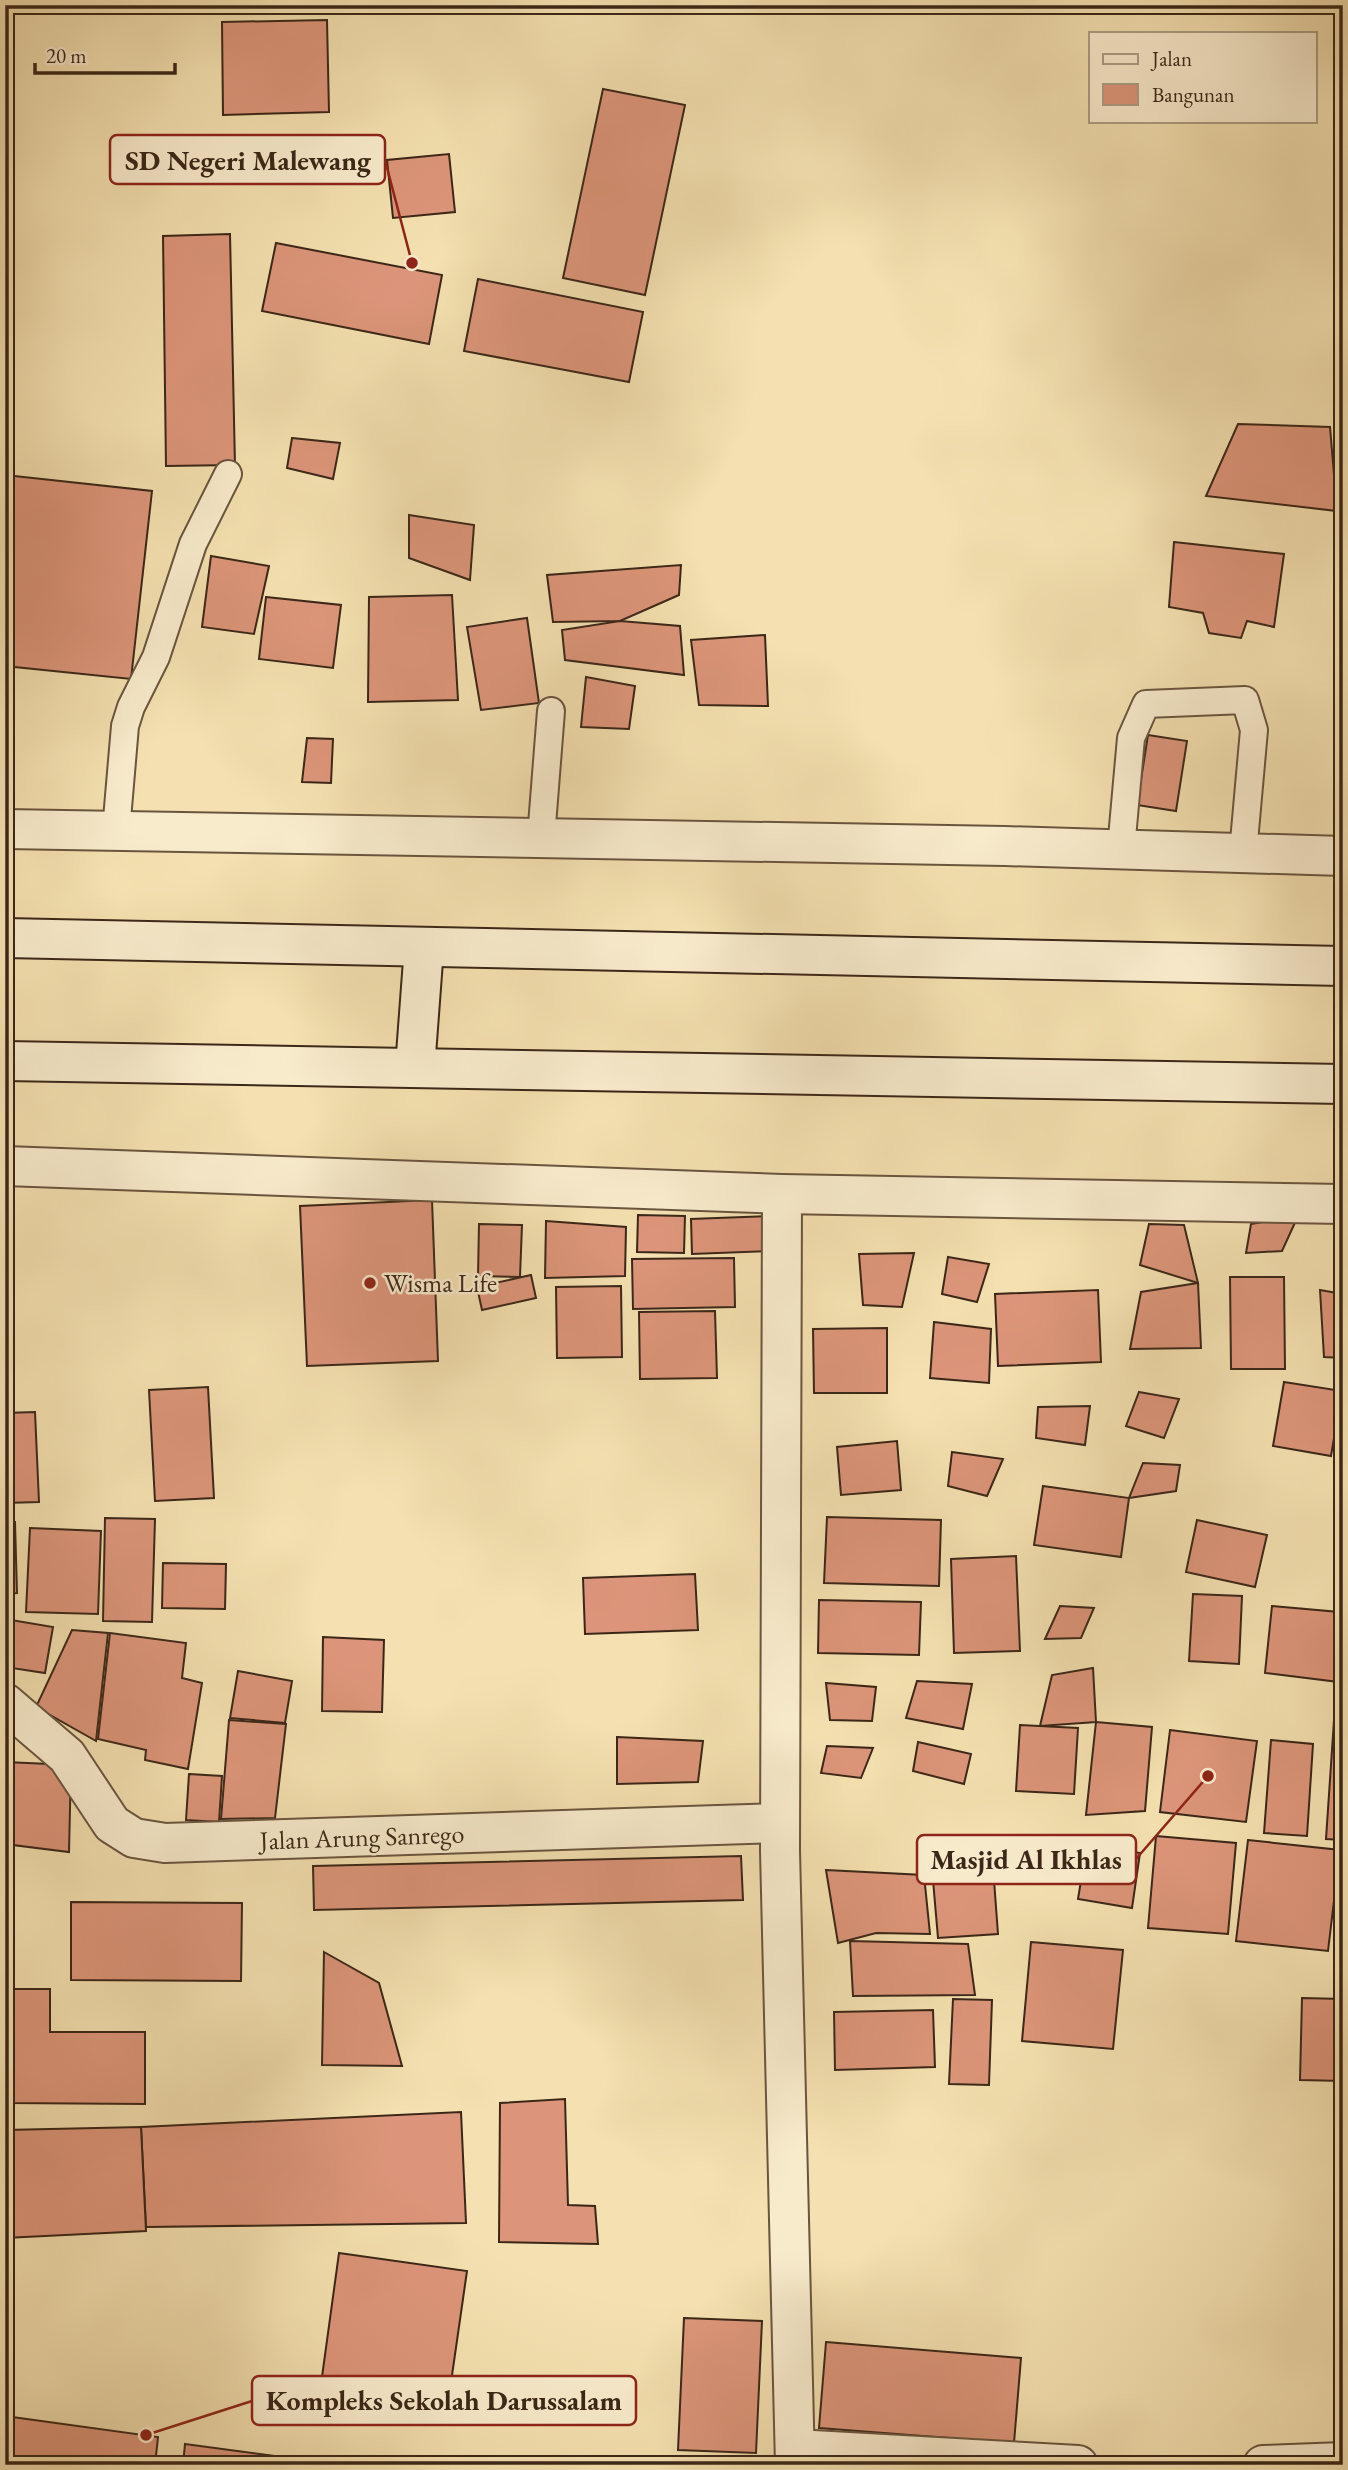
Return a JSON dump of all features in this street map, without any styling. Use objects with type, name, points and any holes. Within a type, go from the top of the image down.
[{"type":"street","points":[[5,829],[1121,849],[1343,856]]},
{"type":"street","points":[[5,938],[1343,966]]},
{"type":"street","points":[[415,1068],[424,947]]},
{"type":"street","points":[[5,1061],[1343,1084]]},
{"type":"street","points":[[5,1166],[782,1194],[1343,1204]]},
{"type":"street","points":[[782,1194],[780,1823],[795,2457],[1078,2465]]},
{"type":"street","name":"Jalan Arung Sanrego","points":[[5,1703],[67,1756],[112,1824],[135,1838],[165,1843],[780,1823]]},
{"type":"street","points":[[1263,2465],[1343,2462]]},
{"type":"lane","points":[[116,831],[125,726],[131,707],[156,657],[193,544],[228,474]]},
{"type":"lane","points":[[1121,849],[1131,738],[1146,704],[1245,700],[1254,730],[1243,853]]},
{"type":"lane","points":[[541,838],[551,711]]},
{"type":"building","points":[[327,20],[329,112],[223,115],[222,22]]},
{"type":"building","points":[[603,89],[685,105],[645,295],[563,278]]},
{"type":"building","points":[[449,154],[455,212],[393,218],[387,160]]},
{"type":"building","points":[[230,234],[235,465],[166,466],[163,236]]},
{"type":"building","points":[[276,243],[442,275],[429,344],[262,311]]},
{"type":"building","points":[[478,279],[643,312],[629,382],[464,351]]},
{"type":"building","points":[[1238,424],[1330,427],[1337,511],[1206,496]]},
{"type":"building","points":[[292,438],[340,443],[333,479],[287,468]]},
{"type":"building","points":[[5,475],[152,491],[131,679],[5,666]]},
{"type":"building","points":[[409,515],[474,525],[470,580],[409,558]]},
{"type":"building","points":[[1174,542],[1284,554],[1274,627],[1247,621],[1241,638],[1209,633],[1203,613],[1169,607]]},
{"type":"building","points":[[211,556],[269,566],[254,634],[202,627]]},
{"type":"building","points":[[681,565],[679,595],[620,621],[553,622],[547,575]]},
{"type":"building","points":[[452,595],[458,700],[368,702],[369,597]]},
{"type":"building","points":[[266,597],[341,605],[333,668],[259,659]]},
{"type":"building","points":[[527,618],[539,703],[481,710],[467,627]]},
{"type":"building","points":[[620,621],[680,626],[684,675],[565,660],[562,630]]},
{"type":"building","points":[[765,635],[768,706],[699,705],[691,640]]},
{"type":"building","points":[[586,677],[635,686],[629,729],[581,727]]},
{"type":"building","points":[[1148,735],[1187,741],[1176,811],[1137,805]]},
{"type":"building","points":[[307,738],[333,739],[331,783],[302,782]]},
{"type":"building","name":"Wisma Life","points":[[432,1200],[438,1361],[307,1366],[300,1206]]},
{"type":"building","points":[[638,1215],[685,1216],[684,1253],[637,1252]]},
{"type":"building","points":[[771,1216],[772,1251],[692,1254],[691,1219]]},
{"type":"building","points":[[1298,1216],[1282,1251],[1246,1253],[1251,1224]]},
{"type":"building","points":[[546,1221],[626,1227],[625,1276],[545,1278]]},
{"type":"building","points":[[479,1224],[522,1225],[520,1277],[478,1276]]},
{"type":"building","points":[[1149,1224],[1184,1225],[1198,1283],[1140,1265]]},
{"type":"building","points":[[914,1253],[902,1307],[863,1305],[859,1254]]},
{"type":"building","points":[[948,1257],[989,1264],[977,1302],[942,1294]]},
{"type":"building","points":[[734,1258],[735,1307],[633,1309],[632,1259]]},
{"type":"building","points":[[531,1275],[536,1298],[482,1310],[477,1287]]},
{"type":"building","points":[[1230,1277],[1284,1277],[1285,1369],[1231,1369]]},
{"type":"building","points":[[1198,1283],[1201,1348],[1130,1349],[1141,1292]]},
{"type":"building","points":[[621,1286],[622,1357],[557,1358],[556,1287]]},
{"type":"building","points":[[1098,1290],[1101,1362],[998,1366],[995,1294]]},
{"type":"building","points":[[1320,1290],[1343,1294],[1343,1358],[1324,1357]]},
{"type":"building","points":[[715,1311],[717,1378],[640,1379],[639,1312]]},
{"type":"building","points":[[934,1322],[991,1329],[989,1383],[930,1378]]},
{"type":"building","points":[[887,1328],[887,1393],[814,1393],[813,1329]]},
{"type":"building","points":[[1284,1382],[1342,1391],[1331,1456],[1273,1446]]},
{"type":"building","points":[[208,1387],[214,1498],[155,1501],[149,1390]]},
{"type":"building","points":[[1139,1392],[1179,1399],[1164,1438],[1126,1426]]},
{"type":"building","points":[[1090,1406],[1085,1445],[1036,1438],[1038,1407]]},
{"type":"building","points":[[35,1412],[39,1502],[5,1503],[5,1413]]},
{"type":"building","points":[[897,1441],[901,1490],[841,1495],[837,1447]]},
{"type":"building","points":[[952,1452],[1003,1459],[987,1496],[948,1486]]},
{"type":"building","points":[[1143,1463],[1180,1465],[1176,1491],[1129,1498]]},
{"type":"building","points":[[1043,1486],[1129,1498],[1121,1557],[1034,1545]]},
{"type":"building","points":[[827,1517],[941,1520],[939,1586],[824,1583]]},
{"type":"building","points":[[105,1518],[155,1519],[152,1622],[103,1621]]},
{"type":"building","points":[[1197,1520],[1267,1535],[1255,1587],[1186,1572]]},
{"type":"building","points":[[5,1522],[15,1522],[17,1593],[5,1594]]},
{"type":"building","points":[[30,1528],[101,1531],[98,1614],[26,1612]]},
{"type":"building","points":[[1016,1556],[1020,1651],[954,1653],[951,1559]]},
{"type":"building","points":[[163,1563],[226,1564],[225,1609],[162,1608]]},
{"type":"building","points":[[695,1574],[698,1630],[585,1634],[583,1578]]},
{"type":"building","points":[[1343,1587],[1343,1682],[1339,1682]]},
{"type":"building","points":[[1193,1594],[1242,1596],[1239,1664],[1189,1661]]},
{"type":"building","points":[[819,1600],[921,1602],[919,1655],[818,1653]]},
{"type":"building","points":[[1060,1606],[1094,1608],[1081,1638],[1045,1639]]},
{"type":"building","points":[[1272,1606],[1339,1612],[1339,1682],[1265,1673]]},
{"type":"building","points":[[5,1619],[53,1627],[45,1673],[5,1667]]},
{"type":"building","points":[[72,1630],[108,1633],[96,1741],[36,1707]]},
{"type":"building","points":[[110,1633],[186,1643],[182,1678],[202,1683],[188,1769],[145,1760],[146,1750],[98,1739]]},
{"type":"building","points":[[323,1637],[384,1640],[382,1712],[322,1711]]},
{"type":"building","points":[[1093,1668],[1096,1722],[1040,1726],[1052,1675]]},
{"type":"building","points":[[238,1671],[292,1681],[285,1723],[230,1718]]},
{"type":"building","points":[[917,1681],[972,1684],[963,1729],[906,1718]]},
{"type":"building","points":[[826,1683],[876,1687],[872,1721],[830,1720]]},
{"type":"building","points":[[229,1720],[286,1724],[275,1818],[221,1819]]},
{"type":"building","points":[[1334,1720],[1343,1720],[1343,1840],[1326,1839]]},
{"type":"building","points":[[1096,1722],[1152,1727],[1145,1811],[1086,1815]]},
{"type":"building","points":[[1020,1725],[1078,1728],[1074,1794],[1016,1791]]},
{"type":"building","points":[[1170,1730],[1257,1741],[1246,1822],[1160,1812]]},
{"type":"building","points":[[617,1737],[703,1741],[698,1782],[617,1784]]},
{"type":"building","points":[[1271,1740],[1313,1744],[1307,1836],[1264,1833]]},
{"type":"building","points":[[918,1742],[971,1754],[964,1784],[913,1771]]},
{"type":"building","points":[[827,1746],[873,1748],[861,1778],[821,1773]]},
{"type":"building","points":[[5,1762],[71,1765],[69,1852],[5,1844]]},
{"type":"building","points":[[189,1774],[222,1776],[219,1822],[186,1820]]},
{"type":"building","points":[[1156,1836],[1236,1843],[1228,1934],[1148,1928]]},
{"type":"building","points":[[1248,1840],[1340,1850],[1328,1951],[1236,1941]]},
{"type":"building","points":[[1087,1844],[1140,1853],[1132,1908],[1078,1899]]},
{"type":"building","points":[[992,1853],[998,1934],[938,1938],[931,1857]]},
{"type":"building","points":[[741,1856],[743,1900],[314,1910],[313,1866]]},
{"type":"building","points":[[826,1870],[924,1875],[930,1934],[876,1933],[838,1943]]},
{"type":"building","points":[[71,1902],[242,1903],[241,1981],[71,1980]]},
{"type":"building","points":[[850,1941],[968,1944],[975,1995],[853,1996]]},
{"type":"building","points":[[1031,1942],[1123,1950],[1113,2049],[1022,2041]]},
{"type":"building","points":[[324,1952],[379,1983],[402,2066],[322,2065]]},
{"type":"building","points":[[5,1989],[50,1989],[50,2032],[145,2032],[145,2104],[5,2103]]},
{"type":"building","points":[[1302,1998],[1343,1999],[1343,2081],[1300,2080]]},
{"type":"building","points":[[953,1999],[992,2000],[989,2085],[949,2084]]},
{"type":"building","points":[[933,2010],[935,2067],[835,2070],[834,2012]]},
{"type":"building","points":[[565,2099],[568,2205],[595,2206],[598,2244],[499,2242],[500,2103]]},
{"type":"building","points":[[461,2112],[466,2223],[146,2227],[141,2127]]},
{"type":"building","points":[[141,2127],[146,2231],[5,2238],[5,2130]]},
{"type":"building","points":[[339,2253],[467,2271],[445,2424],[318,2406]]},
{"type":"building","points":[[684,2318],[762,2321],[756,2453],[678,2450]]},
{"type":"building","points":[[826,2342],[1021,2358],[1014,2443],[819,2428]]},
{"type":"building","points":[[5,2416],[158,2437],[155,2465],[5,2465]]},
{"type":"building","points":[[185,2444],[343,2465],[183,2465]]},
{"type":"place","name":"SD Negeri Malewang","points":[[412,263]]},
{"type":"place","name":"Wisma Life","points":[[370,1283]]},
{"type":"place","name":"Masjid Al Ikhlas","points":[[1208,1776]]},
{"type":"place","name":"Kompleks Sekolah Darussalam","points":[[146,2435]]}]
